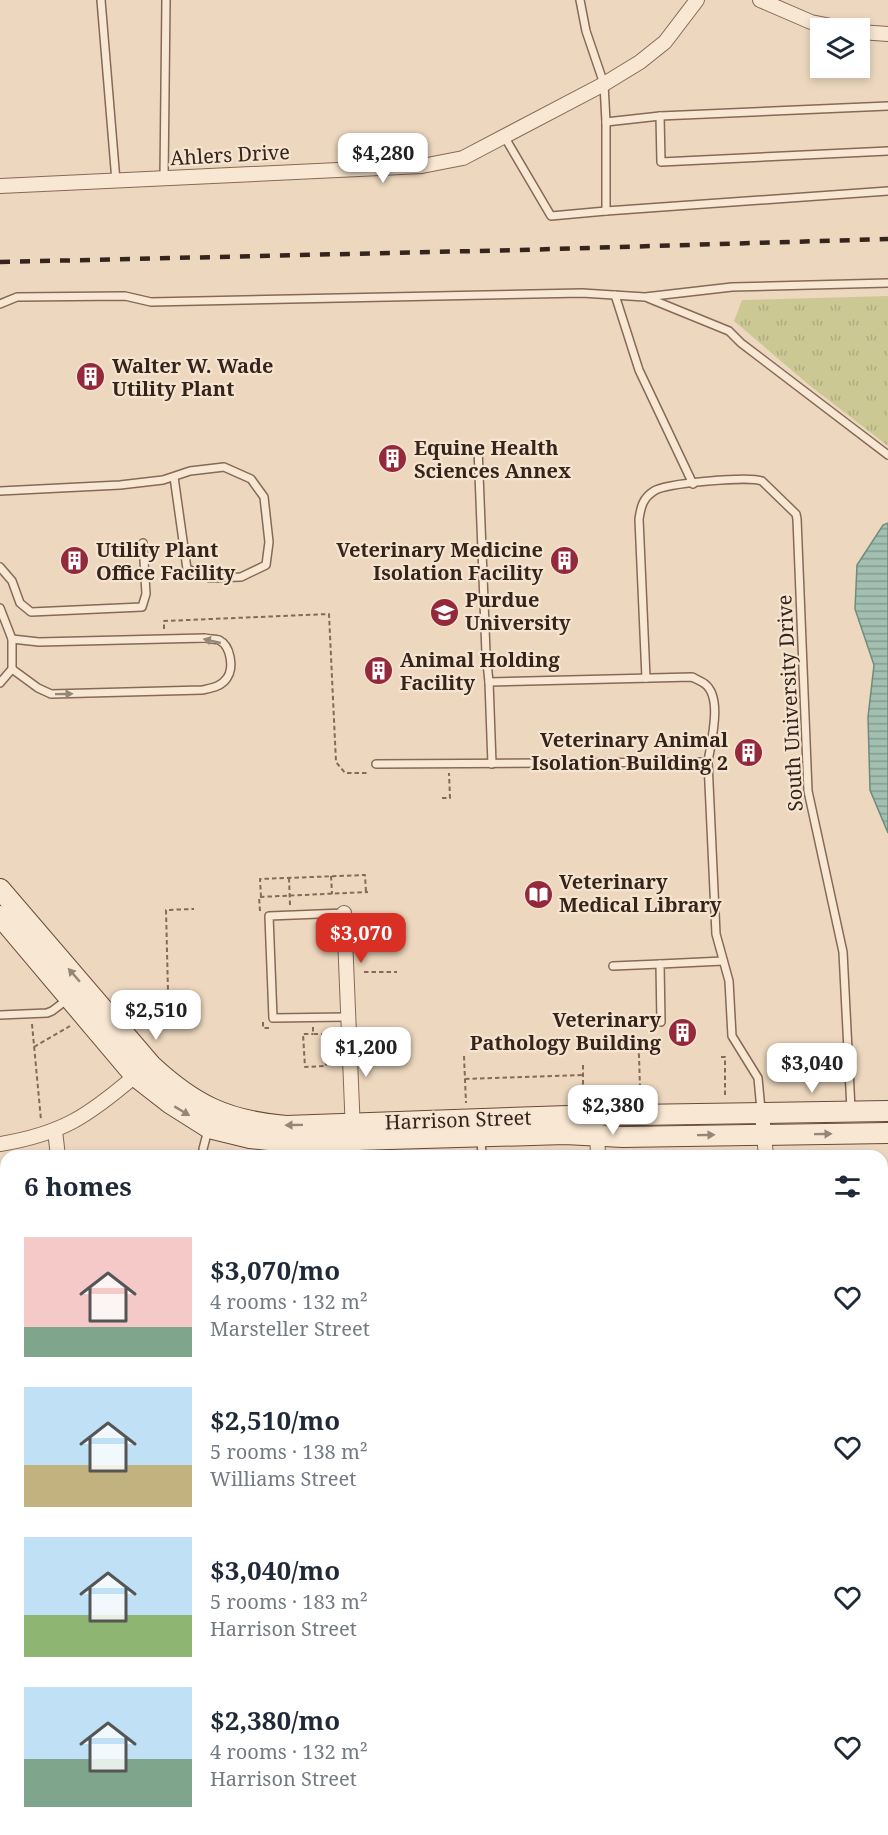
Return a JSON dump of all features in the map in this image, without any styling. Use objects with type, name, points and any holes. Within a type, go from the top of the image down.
[{"type":"main road","points":[[0,890],[151,1065],[173,1086],[204,1105],[228,1116],[353,1140]]},
{"type":"main road","points":[[0,916],[135,1076],[171,1104],[209,1128],[249,1138],[287,1142],[353,1140]]},
{"type":"main road","name":"Harrison Street","points":[[353,1140],[592,1119],[888,1111]]},
{"type":"main road","name":"Harrison Street","points":[[353,1140],[566,1134],[592,1119],[764,1134],[888,1133]]},
{"type":"street","name":"Ahlers Drive","points":[[0,186],[422,166],[463,158],[604,84],[640,62],[665,42],[697,0]]},
{"type":"street","points":[[760,0],[810,22]]},
{"type":"street","points":[[870,33],[888,34]]},
{"type":"street","points":[[344,913],[353,1140]]},
{"type":"street","points":[[0,1144],[26,1140],[56,1131],[102,1104],[135,1076]]},
{"type":"street","points":[[762,1113],[765,1150]]},
{"type":"street","points":[[592,1119],[597,1150]]},
{"type":"street","points":[[56,1131],[58,1150]]},
{"type":"lane","points":[[101,0],[116,181]]},
{"type":"lane","points":[[164,178],[166,0]]},
{"type":"lane","points":[[580,0],[586,31],[604,84],[606,211]]},
{"type":"lane","points":[[606,122],[660,116],[888,106]]},
{"type":"lane","points":[[660,116],[661,162],[888,151]]},
{"type":"lane","points":[[504,136],[551,216],[888,191]]},
{"type":"lane","points":[[0,304],[17,297],[125,296],[151,302],[582,293],[645,297],[732,287],[888,283]]},
{"type":"lane","points":[[615,295],[639,370],[693,484]]},
{"type":"lane","points":[[645,297],[729,331],[741,343],[888,455]]},
{"type":"lane","points":[[478,448],[492,764]]},
{"type":"lane","points":[[0,491],[120,485],[163,480],[190,471],[224,467],[250,479],[264,497],[269,542],[266,565],[241,577],[210,578],[187,569],[174,477]]},
{"type":"lane","name":"South University Drive","points":[[646,678],[639,519],[640,508],[644,500],[660,488],[693,484],[756,479],[768,485],[796,514],[808,791],[843,952],[851,1112]]},
{"type":"lane","points":[[0,567],[12,581],[20,603],[31,612],[142,606],[146,594],[143,543]]},
{"type":"lane","points":[[0,608],[12,639],[12,669],[0,683]]},
{"type":"lane","points":[[12,639],[39,642],[205,638],[218,640],[225,645],[230,655],[230,669],[227,678],[217,687],[202,690],[51,694],[38,688],[12,669]]},
{"type":"lane","points":[[489,682],[692,677],[705,684],[713,693],[715,711],[708,762],[716,934],[729,981],[732,1036],[758,1078],[762,1113]]},
{"type":"lane","points":[[376,764],[708,762]]},
{"type":"lane","points":[[344,913],[269,916],[273,1018],[348,1017]]},
{"type":"lane","points":[[613,966],[723,961]]},
{"type":"lane","points":[[660,964],[661,1022]]},
{"type":"lane","points":[[0,1016],[52,1011],[69,998]]},
{"type":"lane","points":[[203,1150],[209,1128]]},
{"type":"lane","points":[[481,1136],[482,1150]]},
{"type":"path","points":[[165,638],[164,621],[329,614],[336,762],[345,773],[380,773]]},
{"type":"path","points":[[442,798],[450,798],[449,764]]},
{"type":"path","points":[[260,921],[260,879],[365,875],[367,892],[261,897]]},
{"type":"path","points":[[331,876],[332,894]]},
{"type":"path","points":[[289,878],[291,915]]},
{"type":"path","points":[[135,1023],[168,992],[166,910],[194,909]]},
{"type":"path","points":[[364,972],[397,972]]},
{"type":"path","points":[[31,1014],[41,1119]]},
{"type":"path","points":[[262,1016],[263,1028],[273,1028]]},
{"type":"path","points":[[34,1047],[72,1024]]},
{"type":"path","points":[[313,1034],[313,1027],[321,1027]]},
{"type":"path","points":[[362,1031],[371,1031]]},
{"type":"path","points":[[313,1034],[324,1034],[326,1066],[305,1067],[303,1035],[313,1034]]},
{"type":"path","points":[[627,1046],[637,1050],[639,1055],[640,1089]]},
{"type":"path","points":[[464,1056],[466,1108]]},
{"type":"path","points":[[721,1057],[725,1057],[726,1103]]},
{"type":"path","points":[[583,1065],[592,1119]]},
{"type":"path","points":[[465,1079],[583,1075]]},
{"type":"path","points":[[640,1089],[659,1098]]},
{"type":"path","points":[[624,1101],[640,1089]]},
{"type":"green space","points":[[888,296],[888,446],[809,385],[734,321],[742,300]]},
{"type":"shaded area","points":[[888,523],[888,833],[870,790],[868,717],[874,665],[855,609],[857,565],[883,525]]},
{"type":"railway","points":[[0,262],[888,239]]},
{"type":"place","name":"Walter W. Wade Utility Plant","points":[[91,377]]},
{"type":"place","name":"Equine Health Sciences Annex","points":[[393,459]]},
{"type":"place","name":"Utility Plant Office Facility","points":[[75,561]]},
{"type":"place","name":"Veterinary Medicine Isolation Facility","points":[[564,561]]},
{"type":"place","name":"Purdue University","points":[[444,612]]},
{"type":"place","name":"Animal Holding Facility","points":[[379,671]]},
{"type":"place","name":"Veterinary Animal Isolation Building 2","points":[[749,752]]},
{"type":"place","name":"Veterinary Medical Library","points":[[538,894]]},
{"type":"place","name":"Veterinary Pathology Building","points":[[682,1032]]}]
